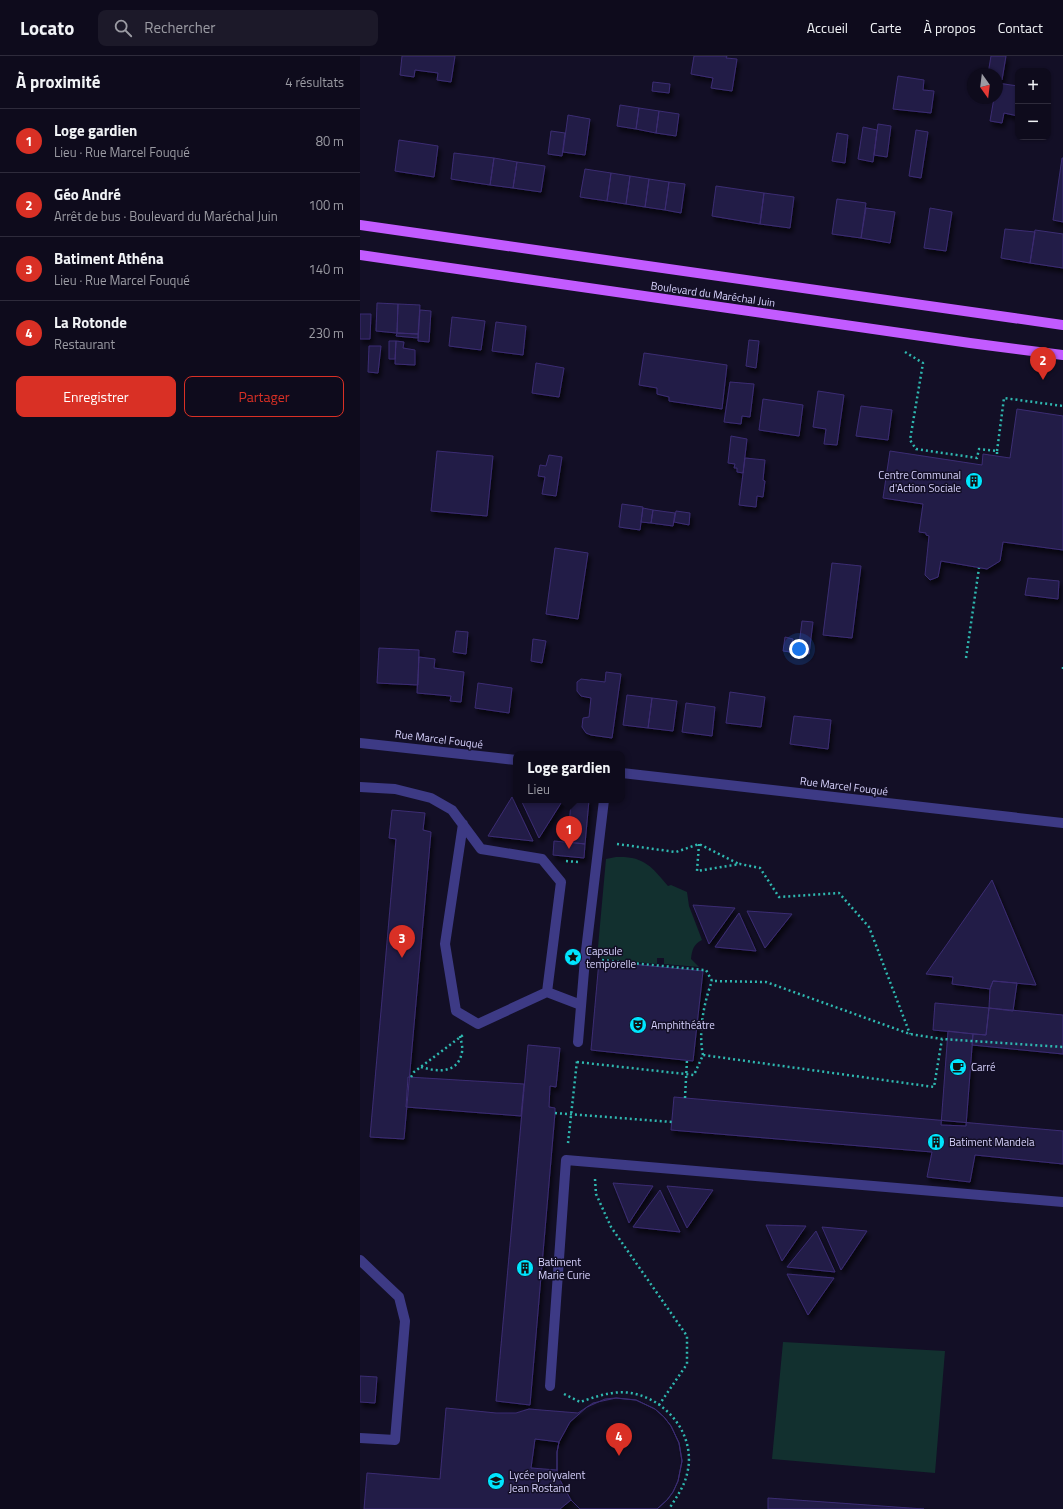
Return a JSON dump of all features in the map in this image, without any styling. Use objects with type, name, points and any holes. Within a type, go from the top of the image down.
[{"type":"main road","name":"Boulevard du Maréchal Juin","points":[[360,225],[1063,325]]},
{"type":"main road","name":"Boulevard du Maréchal Juin","points":[[360,255],[970,343],[1063,355]]},
{"type":"street","name":"Rue Marcel Fouqué","points":[[360,743],[513,760]]},
{"type":"street","name":"Rue Marcel Fouqué","points":[[625,773],[1063,823]]},
{"type":"street","points":[[360,787],[395,789],[431,798],[452,810],[481,849],[542,859],[561,882],[547,992]]},
{"type":"street","points":[[578,1042],[585,959],[604,803]]},
{"type":"street","points":[[463,824],[445,944],[456,1011],[478,1024],[547,992],[581,1005]]},
{"type":"street","points":[[550,1386],[566,1160],[1063,1202]]},
{"type":"street","points":[[360,1260],[399,1298],[405,1321],[395,1440],[360,1438]]},
{"type":"path","points":[[922,363],[910,440],[916,449],[977,458],[979,449],[997,451]]},
{"type":"path","points":[[997,456],[1004,398],[1063,406]]},
{"type":"path","points":[[966,658],[979,568]]},
{"type":"path","points":[[599,842],[676,852],[699,844],[740,864],[760,868],[779,897],[839,893],[868,927],[910,1034]]},
{"type":"path","points":[[699,844],[697,871],[740,864]]},
{"type":"path","points":[[542,859],[597,863]]},
{"type":"path","points":[[585,959],[706,970],[712,981]]},
{"type":"path","points":[[712,981],[766,982],[910,1034],[942,1039],[1063,1047]]},
{"type":"path","points":[[577,1062],[694,1075],[702,1054],[701,1045],[705,998],[712,981]]},
{"type":"path","points":[[411,1077],[414,1072],[478,1024]]},
{"type":"path","points":[[421,1067],[432,1071],[450,1069],[458,1064],[462,1051],[460,1036]]},
{"type":"path","points":[[702,1054],[934,1086],[942,1039]]},
{"type":"path","points":[[685,1098],[687,1060]]},
{"type":"path","points":[[566,1160],[576,1073]]},
{"type":"path","points":[[555,1113],[672,1122]]},
{"type":"path","points":[[595,1163],[596,1194],[611,1227],[688,1336],[687,1364],[659,1405]]},
{"type":"path","points":[[550,1386],[580,1402],[610,1393],[630,1393],[653,1400],[668,1411],[677,1422],[687,1441],[689,1457],[688,1474],[681,1491],[669,1509]]},
{"type":"green space","points":[[616,857],[634,858],[640,860],[657,873],[668,886],[671,885],[687,892],[689,906],[702,940],[694,947],[691,959],[699,967],[664,964],[664,958],[657,958],[657,964],[597,958],[606,859]]},
{"type":"green space","points":[[783,1342],[945,1351],[935,1473],[772,1459]]},
{"type":"building","points":[[402,56],[455,56],[451,82],[437,80],[438,73],[415,70],[414,77],[400,75]]},
{"type":"building","points":[[694,56],[727,56],[726,58],[737,59],[732,91],[711,88],[713,78],[691,74]]},
{"type":"building","points":[[991,56],[1006,56],[1003,74],[1003,68],[989,68]]},
{"type":"building","points":[[898,76],[924,80],[923,90],[934,91],[931,113],[893,109]]},
{"type":"building","points":[[653,82],[670,84],[669,93],[652,91]]},
{"type":"building","points":[[1003,84],[1015,86],[1015,115],[1004,113],[1002,123],[990,121],[993,104],[1003,104]]},
{"type":"building","points":[[620,105],[639,108],[636,129],[617,126]]},
{"type":"building","points":[[639,108],[659,111],[656,133],[636,129]]},
{"type":"building","points":[[659,111],[679,114],[676,136],[656,133]]},
{"type":"building","points":[[568,115],[590,119],[585,155],[563,152]]},
{"type":"building","points":[[878,124],[891,126],[887,157],[874,155]]},
{"type":"building","points":[[863,127],[877,130],[873,162],[858,159]]},
{"type":"building","points":[[916,130],[928,132],[921,178],[909,176]]},
{"type":"building","points":[[551,131],[565,133],[562,156],[548,154]]},
{"type":"building","points":[[837,133],[848,135],[845,163],[832,161]]},
{"type":"building","points":[[399,140],[438,146],[434,177],[395,171]]},
{"type":"building","points":[[454,153],[494,158],[490,185],[451,179]]},
{"type":"building","points":[[494,158],[517,162],[513,188],[490,185]]},
{"type":"building","points":[[1063,158],[1063,222],[1053,220]]},
{"type":"building","points":[[517,162],[545,166],[541,192],[513,188]]},
{"type":"building","points":[[585,169],[611,173],[607,201],[580,197]]},
{"type":"building","points":[[611,173],[630,176],[626,204],[607,201]]},
{"type":"building","points":[[630,176],[649,179],[645,207],[626,204]]},
{"type":"building","points":[[649,179],[669,182],[665,210],[645,207]]},
{"type":"building","points":[[669,182],[685,184],[681,213],[665,210]]},
{"type":"building","points":[[716,186],[764,193],[760,224],[712,216]]},
{"type":"building","points":[[764,193],[794,197],[790,228],[760,224]]},
{"type":"building","points":[[837,199],[866,203],[861,238],[832,234]]},
{"type":"building","points":[[866,208],[895,212],[890,243],[861,238]]},
{"type":"building","points":[[930,208],[952,212],[946,251],[924,248]]},
{"type":"building","points":[[1005,229],[1035,232],[1030,263],[1001,258]]},
{"type":"building","points":[[1035,230],[1063,234],[1063,268],[1030,263]]},
{"type":"building","points":[[377,303],[398,304],[397,333],[376,331]]},
{"type":"building","points":[[398,304],[420,305],[418,334],[397,333]]},
{"type":"building","points":[[420,310],[431,311],[429,342],[418,341]]},
{"type":"building","points":[[360,314],[371,314],[370,339],[360,339]]},
{"type":"building","points":[[452,317],[485,321],[481,350],[449,346]]},
{"type":"building","points":[[496,322],[526,326],[523,355],[492,351]]},
{"type":"building","points":[[397,333],[418,334],[418,338],[396,336]]},
{"type":"building","points":[[749,340],[759,341],[756,368],[746,366]]},
{"type":"building","points":[[389,341],[396,341],[395,359],[389,359]]},
{"type":"building","points":[[396,341],[404,342],[403,348],[415,350],[415,365],[395,364]]},
{"type":"building","points":[[369,346],[381,346],[378,373],[368,372]]},
{"type":"building","points":[[644,353],[727,365],[722,409],[669,401],[669,397],[657,394],[657,388],[639,385]]},
{"type":"building","points":[[536,363],[564,368],[559,397],[532,393]]},
{"type":"building","points":[[730,382],[754,384],[750,417],[742,416],[741,424],[724,422]]},
{"type":"building","points":[[818,391],[844,395],[837,445],[824,444],[826,429],[813,427]]},
{"type":"building","points":[[763,399],[803,405],[799,436],[759,430]]},
{"type":"building","points":[[861,406],[892,410],[888,440],[856,436]]},
{"type":"building","name":"Centre Communal d'Action Sociale","points":[[1017,409],[1063,416],[1063,550],[1003,542],[1000,561],[987,569],[941,561],[938,577],[930,580],[925,575],[929,536],[926,535],[926,533],[919,532],[923,504],[883,498],[890,451],[982,465],[983,454],[1010,458]]},
{"type":"building","points":[[731,436],[747,439],[743,473],[737,472],[737,468],[734,468],[735,464],[728,463]]},
{"type":"building","points":[[437,451],[493,456],[487,516],[431,511]]},
{"type":"building","points":[[549,455],[562,457],[556,496],[542,494],[545,477],[538,476],[540,465],[546,466]]},
{"type":"building","points":[[745,458],[765,460],[763,497],[757,496],[756,507],[739,505]]},
{"type":"building","points":[[622,504],[643,507],[640,530],[619,527]]},
{"type":"building","points":[[643,508],[653,510],[651,523],[641,522]]},
{"type":"building","points":[[653,510],[675,513],[673,526],[651,523]]},
{"type":"building","points":[[676,511],[690,513],[689,525],[674,522]]},
{"type":"building","points":[[555,548],[588,553],[578,619],[546,614]]},
{"type":"building","points":[[832,563],[861,566],[852,638],[823,635]]},
{"type":"building","points":[[1028,578],[1059,581],[1058,599],[1025,595]]},
{"type":"building","points":[[802,621],[813,622],[809,654],[798,653]]},
{"type":"building","points":[[456,631],[468,632],[466,654],[453,652]]},
{"type":"building","points":[[785,637],[793,639],[791,652],[783,651]]},
{"type":"building","points":[[533,639],[546,641],[542,663],[531,661]]},
{"type":"building","points":[[379,648],[419,650],[418,685],[377,683]]},
{"type":"building","points":[[419,657],[435,659],[434,668],[464,672],[461,702],[450,701],[451,696],[417,693]]},
{"type":"building","points":[[606,672],[621,674],[612,738],[586,733],[582,727],[583,718],[589,717],[591,698],[581,696],[577,691],[577,682],[581,679],[605,682]]},
{"type":"building","points":[[478,683],[512,688],[509,713],[475,708]]},
{"type":"building","points":[[730,692],[765,697],[761,727],[726,723]]},
{"type":"building","points":[[627,695],[652,698],[648,728],[623,725]]},
{"type":"building","points":[[652,698],[677,701],[673,731],[648,728]]},
{"type":"building","points":[[686,703],[715,707],[712,736],[682,732]]},
{"type":"building","points":[[794,716],[831,720],[828,749],[790,744]]},
{"type":"building","points":[[512,797],[513,803],[515,803],[533,841],[488,836]]},
{"type":"building","points":[[522,803],[561,803],[539,838]]},
{"type":"building","points":[[571,803],[589,803],[585,844],[568,842]]},
{"type":"building","points":[[392,810],[425,813],[423,830],[431,832],[404,1139],[370,1137],[396,839],[389,838]]},
{"type":"building","points":[[554,841],[585,844],[584,858],[553,855]]},
{"type":"building","points":[[992,880],[1036,985],[993,981],[990,989],[952,984],[953,977],[926,974]]},
{"type":"building","points":[[693,905],[735,908],[709,944]]},
{"type":"building","points":[[747,911],[792,914],[765,948]]},
{"type":"building","points":[[739,913],[756,951],[715,947]]},
{"type":"building","points":[[599,961],[703,971],[693,1061],[591,1050]]},
{"type":"building","points":[[993,981],[1017,983],[1013,1011],[989,1008],[990,989]]},
{"type":"building","points":[[935,1003],[989,1008],[986,1035],[933,1030]]},
{"type":"building","points":[[989,1008],[1063,1015],[1063,1054],[972,1045],[973,1034],[986,1035]]},
{"type":"building","name":"Carré","points":[[948,1031],[973,1034],[966,1126],[941,1125]]},
{"type":"building","name":"Batiment Marie Curie","points":[[528,1045],[560,1048],[556,1087],[550,1086],[549,1107],[555,1108],[555,1113],[530,1405],[496,1401]]},
{"type":"building","points":[[408,1077],[524,1084],[521,1116],[406,1107]]},
{"type":"building","name":"Batiment Mandela","points":[[674,1097],[1063,1131],[1063,1164],[975,1155],[970,1182],[927,1177],[932,1152],[671,1130]]},
{"type":"building","points":[[613,1183],[653,1186],[629,1223]]},
{"type":"building","points":[[667,1186],[713,1190],[687,1228]]},
{"type":"building","points":[[660,1190],[680,1232],[633,1227]]},
{"type":"building","points":[[766,1225],[806,1226],[782,1261]]},
{"type":"building","points":[[822,1227],[867,1231],[841,1270]]},
{"type":"building","points":[[816,1231],[835,1272],[787,1267]]},
{"type":"building","points":[[787,1274],[834,1278],[808,1315]]},
{"type":"building","points":[[360,1376],[377,1377],[375,1403],[360,1402]]},
{"type":"building","points":[[616,1398],[636,1400],[655,1409],[671,1426],[679,1443],[682,1461],[678,1481],[673,1492],[657,1509],[580,1509],[571,1500],[560,1509],[364,1509],[367,1473],[440,1479],[446,1408],[496,1413],[516,1413],[529,1409],[578,1413],[593,1403]],"holes":[[[535,1439],[559,1442],[557,1452],[557,1470],[531,1468]]]},
{"type":"building","points":[[616,1398],[636,1400],[655,1409],[671,1426],[679,1443],[682,1461],[678,1481],[667,1500],[657,1509],[580,1509],[571,1500],[560,1480],[557,1470],[557,1452],[559,1442],[570,1422],[587,1407],[605,1399]]},
{"type":"building","points":[[768,1498],[924,1509],[768,1509]]},
{"type":"place","name":"Géo André","points":[[1043,380]]},
{"type":"place","name":"Centre Communal d'Action Sociale","points":[[974,481]]},
{"type":"place","name":"Loge gardien","points":[[569,849]]},
{"type":"place","name":"Capsule temporelle","points":[[573,957]]},
{"type":"place","name":"Batiment Athéna","points":[[402,958]]},
{"type":"place","name":"Amphithéâtre","points":[[638,1025]]},
{"type":"place","name":"Carré","points":[[958,1067]]},
{"type":"place","name":"Batiment Mandela","points":[[936,1142]]},
{"type":"place","name":"Batiment Marie Curie","points":[[525,1268]]},
{"type":"place","name":"La Rotonde","points":[[619,1456]]},
{"type":"place","name":"Lycée polyvalent Jean Rostand","points":[[496,1481]]}]
